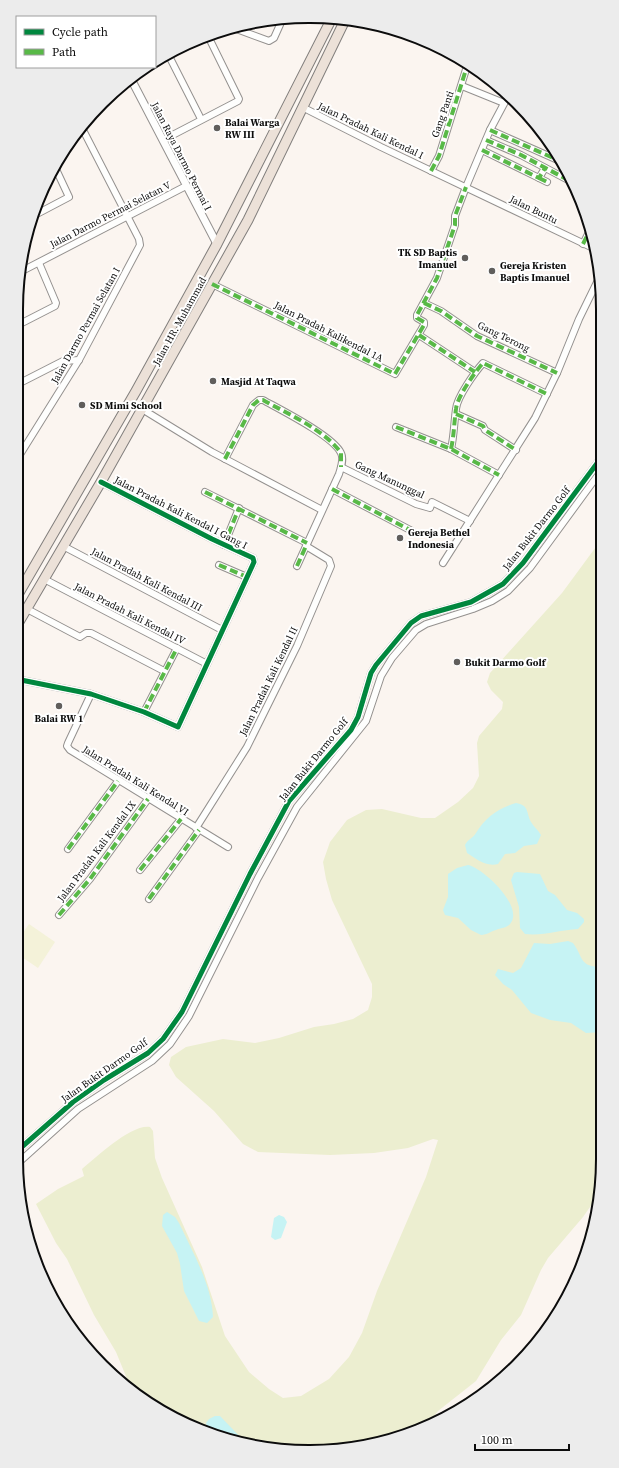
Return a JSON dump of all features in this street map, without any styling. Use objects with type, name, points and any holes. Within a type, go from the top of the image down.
[{"type":"main road","name":"Jalan HR. Muhammad","points":[[23,586],[92,468],[217,244],[329,24]]},
{"type":"main road","name":"Jalan HR. Muhammad","points":[[23,616],[103,478],[248,220],[343,25]]},
{"type":"main road","points":[[169,331],[182,338]]},
{"type":"main road","points":[[102,449],[109,455],[115,455]]},
{"type":"main road","points":[[92,468],[98,468],[103,478]]},
{"type":"street","points":[[243,31],[269,41],[274,38],[280,25]]},
{"type":"street","points":[[163,140],[238,101],[239,99],[210,41]]},
{"type":"street","points":[[170,59],[201,119]]},
{"type":"street","name":"Gang Panti","points":[[431,171],[439,156],[466,69]]},
{"type":"street","name":"Jalan Raya Darmo Permai I","points":[[133,83],[217,244]]},
{"type":"street","points":[[462,86],[505,101]]},
{"type":"street","points":[[476,372],[419,335],[424,324],[416,316],[437,278],[455,225],[455,216],[466,187],[490,130],[506,101]]},
{"type":"street","name":"Jalan Pradah Kali Kendal I","points":[[302,107],[466,187]]},
{"type":"street","points":[[490,130],[553,158]]},
{"type":"street","points":[[85,132],[128,216]]},
{"type":"street","points":[[486,140],[545,168],[561,173]]},
{"type":"street","points":[[482,150],[547,182]]},
{"type":"street","points":[[539,178],[545,168]]},
{"type":"street","points":[[40,212],[69,197],[57,175]]},
{"type":"street","name":"Jalan Darmo Permai Selatan V","points":[[26,269],[186,186]]},
{"type":"street","name":"Jalan Buntu","points":[[466,187],[588,246]]},
{"type":"street","name":"Jalan Darmo Permai Selatan I","points":[[23,450],[79,360],[140,245],[139,239],[128,216]]},
{"type":"street","points":[[583,244],[586,237]]},
{"type":"street","points":[[23,322],[55,306],[56,303],[39,263]]},
{"type":"street","name":"Jalan Pradah Kalikendal 1A","points":[[212,284],[394,374],[397,373],[419,335]]},
{"type":"street","points":[[443,562],[516,450],[547,394],[579,319],[595,287]]},
{"type":"street","name":"Gang Terong","points":[[424,303],[441,311],[477,336],[557,373]]},
{"type":"street","points":[[23,381],[63,361],[79,360]]},
{"type":"street","points":[[451,450],[456,407],[463,391],[484,363],[547,394]]},
{"type":"street","points":[[225,459],[253,405],[259,400],[263,400],[299,420],[332,443],[341,453],[341,467],[297,566]]},
{"type":"street","points":[[142,409],[225,459],[322,510]]},
{"type":"street","points":[[456,414],[483,426],[485,430],[516,450]]},
{"type":"street","points":[[396,427],[451,450],[499,475]]},
{"type":"street","name":"Jalan Bukit Darmo Golf","points":[[23,1146],[73,1102],[104,1080],[148,1053],[163,1039],[182,1012],[250,874],[289,801],[351,730],[358,717],[371,673],[376,664],[411,623],[421,616],[471,602],[503,584],[522,564],[596,465]]},
{"type":"street","name":"Gang Manunggal","points":[[341,467],[416,504],[430,508],[432,502],[470,521]]},
{"type":"street","name":"Jalan Pradah Kali Kendal I Gang I","points":[[103,478],[224,545],[253,558],[254,562],[247,577]]},
{"type":"street","name":"Jalan Bukit Darmo Golf","points":[[23,1159],[78,1109],[152,1061],[170,1044],[189,1016],[258,878],[297,807],[366,721],[381,676],[392,658],[416,630],[426,624],[473,609],[492,601],[508,591],[530,568],[596,478]]},
{"type":"street","points":[[332,489],[412,531]]},
{"type":"street","name":"Jalan Pradah Kali Kendal II","points":[[149,899],[197,829],[247,747],[297,646],[331,566],[329,560],[307,545],[239,508],[205,492]]},
{"type":"street","points":[[224,545],[239,508]]},
{"type":"street","name":"Jalan Pradah Kali Kendal III","points":[[63,546],[222,630]]},
{"type":"street","points":[[23,680],[91,694],[144,712],[176,727],[180,726],[247,577],[220,565]]},
{"type":"street","name":"Jalan Pradah Kali Kendal IV","points":[[44,579],[207,664]]},
{"type":"street","points":[[27,609],[80,637],[84,636],[86,633],[91,633],[164,671]]},
{"type":"street","points":[[144,712],[177,648]]},
{"type":"street","name":"Jalan Pradah Kali Kendal VI","points":[[91,694],[67,746],[70,750],[148,800],[228,847]]},
{"type":"street","points":[[68,849],[118,781]]},
{"type":"street","name":"Jalan Pradah Kali Kendal IX","points":[[59,915],[90,879],[148,800]]},
{"type":"street","points":[[140,870],[181,819]]},
{"type":"green space","name":"Bukit Darmo Golf","points":[[596,547],[596,1158],[592,1204],[548,1258],[521,1315],[501,1340],[476,1381],[438,1411],[434,1416],[402,1430],[384,1435],[347,1443],[310,1445],[272,1443],[217,1430],[200,1423],[166,1407],[127,1379],[116,1352],[94,1315],[67,1259],[56,1243],[36,1204],[58,1189],[84,1176],[82,1169],[114,1142],[142,1127],[150,1127],[153,1131],[155,1158],[162,1178],[202,1267],[225,1336],[249,1372],[269,1389],[283,1398],[301,1396],[329,1379],[349,1357],[362,1333],[377,1291],[426,1177],[438,1140],[433,1139],[408,1148],[374,1153],[330,1155],[258,1152],[243,1144],[214,1111],[176,1077],[169,1065],[171,1057],[186,1047],[223,1039],[255,1043],[279,1038],[314,1027],[353,1019],[368,1010],[372,997],[372,984],[332,900],[326,879],[323,862],[330,842],[347,820],[366,810],[382,809],[421,818],[435,818],[458,802],[473,788],[479,776],[477,743],[479,736],[502,709],[503,702],[491,690],[487,682],[490,673],[562,593]]},
{"type":"shaded area","points":[[29,924],[55,942],[38,968],[23,958],[23,933]]},
{"type":"water","points":[[516,803],[525,807],[531,822],[541,835],[537,844],[524,846],[515,853],[505,854],[498,864],[493,865],[481,862],[467,853],[466,843],[475,835],[488,818],[503,808]]},
{"type":"water","points":[[468,865],[483,873],[500,889],[507,899],[512,908],[513,917],[509,925],[481,935],[471,930],[458,918],[445,915],[443,910],[448,897],[448,874],[457,868]]},
{"type":"water","points":[[514,873],[540,874],[548,891],[555,895],[567,910],[577,913],[584,919],[584,922],[578,929],[538,934],[525,934],[520,928],[519,907],[511,880]]},
{"type":"water","points":[[568,941],[573,943],[583,961],[596,967],[596,1032],[586,1033],[571,1023],[550,1020],[531,1013],[512,990],[503,984],[495,975],[498,969],[513,973],[521,968],[534,943],[550,944]]},
{"type":"water","points":[[167,1212],[175,1217],[179,1223],[205,1281],[212,1305],[213,1317],[207,1323],[199,1321],[184,1291],[177,1253],[162,1226],[163,1215]]},
{"type":"water","points":[[279,1215],[284,1217],[287,1222],[281,1238],[275,1240],[271,1237],[274,1218]]},
{"type":"water","points":[[215,1416],[220,1416],[239,1436],[207,1426],[206,1423],[209,1419]]},
{"type":"marked path","points":[[431,171],[439,156],[466,69]]},
{"type":"marked path","points":[[490,130],[553,158]]},
{"type":"marked path","points":[[486,140],[521,155],[563,177]]},
{"type":"marked path","points":[[482,150],[539,178],[545,168]]},
{"type":"marked path","points":[[539,178],[547,182]]},
{"type":"marked path","points":[[212,284],[395,374],[424,325],[424,322],[417,318],[417,315],[437,278],[455,225],[455,216],[466,187]]},
{"type":"marked path","points":[[583,244],[586,237]]},
{"type":"marked path","points":[[424,303],[441,311],[477,336],[557,373]]},
{"type":"marked path","points":[[419,335],[475,372]]},
{"type":"marked path","points":[[451,449],[457,404],[467,385],[483,363],[547,394]]},
{"type":"marked path","points":[[225,459],[253,405],[259,400],[263,400],[305,423],[326,437],[341,453],[341,467]]},
{"type":"marked path","points":[[456,414],[483,426],[485,430],[516,450]]},
{"type":"marked path","points":[[396,427],[451,449],[499,475]]},
{"type":"marked path","points":[[332,489],[412,531]]},
{"type":"marked path","points":[[205,492],[307,543]]},
{"type":"marked path","points":[[224,545],[239,508]]},
{"type":"marked path","points":[[297,566],[306,546]]},
{"type":"marked path","points":[[219,565],[247,577]]},
{"type":"marked path","points":[[144,712],[177,648]]},
{"type":"marked path","points":[[68,849],[118,781]]},
{"type":"marked path","points":[[59,915],[90,879],[148,799]]},
{"type":"marked path","points":[[140,870],[181,819]]},
{"type":"marked path","points":[[149,899],[199,830]]},
{"type":"cycle path","points":[[23,1146],[73,1102],[104,1080],[148,1053],[163,1039],[182,1012],[250,874],[289,801],[351,730],[358,717],[371,673],[411,623],[421,616],[471,602],[503,584],[523,563],[596,465]]},
{"type":"cycle path","points":[[23,680],[91,694],[144,712],[178,727],[254,562],[253,558],[212,539],[101,482]]},
{"type":"place","name":"Balai Warga RW III","points":[[217,128]]},
{"type":"place","name":"TK SD Baptis Imanuel","points":[[465,258]]},
{"type":"place","name":"Gereja Kristen Baptis Imanuel","points":[[492,271]]},
{"type":"place","name":"Masjid At Taqwa","points":[[213,381]]},
{"type":"place","name":"SD Mimi School","points":[[82,405]]},
{"type":"place","name":"Gereja Bethel Indonesia","points":[[400,538]]},
{"type":"place","name":"Bukit Darmo Golf","points":[[457,662]]},
{"type":"place","name":"Balai RW 1","points":[[59,706]]}]
